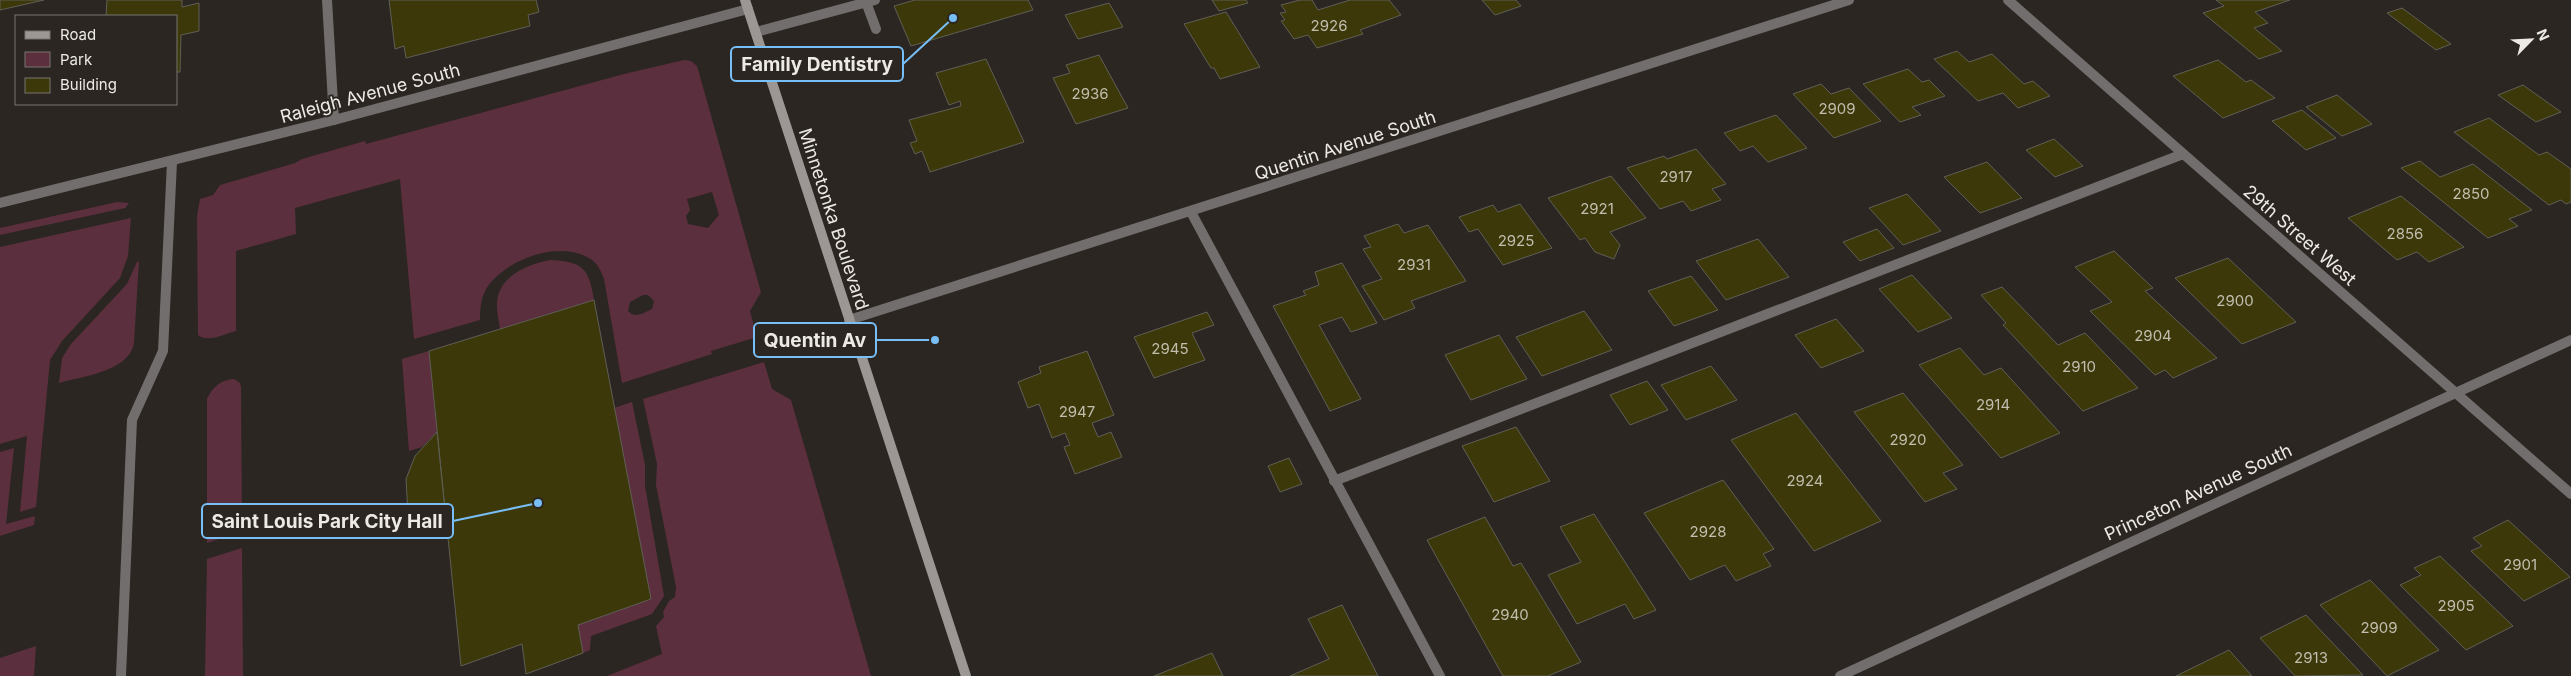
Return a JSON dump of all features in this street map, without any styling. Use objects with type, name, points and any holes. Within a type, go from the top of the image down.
[{"type":"main road","name":"Minnetonka Boulevard","points":[[746,5],[966,676]]},
{"type":"street","points":[[327,0],[334,120]]},
{"type":"street","name":"Quentin Avenue South","points":[[849,320],[1849,0]]},
{"type":"street","name":"29th Street West","points":[[2008,0],[2571,494]]},
{"type":"street","points":[[756,32],[871,1],[876,29]]},
{"type":"street","name":"Raleigh Avenue South","points":[[0,203],[172,162],[334,120],[746,5]]},
{"type":"street","points":[[1334,481],[2183,154]]},
{"type":"street","points":[[121,676],[132,420],[163,351],[172,162]]},
{"type":"street","points":[[1191,212],[1440,676]]},
{"type":"street","name":"Princeton Avenue South","points":[[1840,676],[2571,340]]},
{"type":"green space","points":[[684,60],[691,61],[697,66],[761,292],[750,311],[757,337],[711,351],[712,354],[622,383],[602,273],[589,258],[577,253],[563,251],[534,255],[508,268],[497,276],[488,286],[482,298],[480,320],[414,339],[400,179],[295,208],[296,234],[236,251],[236,331],[211,338],[198,335],[197,216],[200,199],[213,195],[220,185],[365,141],[366,144],[624,74]],"holes":[[[712,192],[719,215],[708,228],[688,224],[686,216],[690,210],[687,199]],[[643,295],[648,295],[654,301],[652,309],[633,315],[628,311],[630,302]]]},
{"type":"green space","points":[[117,202],[129,203],[125,208],[0,235],[0,228]]},
{"type":"green space","points":[[131,218],[128,256],[120,278],[62,341],[50,360],[36,507],[20,512],[27,436],[0,444],[0,247]]},
{"type":"green space","points":[[551,260],[571,263],[583,269],[590,281],[594,300],[500,329],[497,306],[498,296],[507,280],[523,269]]},
{"type":"green space","points":[[139,261],[134,343],[130,353],[114,367],[92,375],[59,383],[62,358],[71,344],[127,284]]},
{"type":"green space","points":[[429,351],[437,432],[422,447],[409,451],[402,359]]},
{"type":"green space","points":[[764,362],[772,389],[791,400],[871,676],[607,676],[662,654],[656,626],[664,617],[663,612],[669,601],[675,597],[676,587],[656,485],[657,464],[643,399]]},
{"type":"green space","points":[[234,379],[240,383],[241,387],[242,531],[207,543],[207,399],[218,384]]},
{"type":"green space","points":[[632,402],[645,465],[645,486],[664,596],[652,614],[591,636],[590,650],[583,653],[578,625],[651,599],[614,408]]},
{"type":"green space","points":[[14,448],[6,524],[35,516],[34,525],[0,536],[0,452]]},
{"type":"green space","points":[[242,548],[243,676],[205,676],[207,559]]},
{"type":"green space","points":[[36,646],[34,676],[0,676],[0,658]]},
{"type":"building","points":[[0,0],[44,0],[0,10]]},
{"type":"building","points":[[107,0],[182,0],[182,7],[199,3],[199,31],[181,35],[180,72],[178,72],[178,15],[106,15]]},
{"type":"building","points":[[389,0],[536,0],[539,12],[528,15],[530,26],[406,58],[404,46],[395,49]]},
{"type":"building","points":[[915,0],[1028,0],[1033,10],[911,46],[894,6]]},
{"type":"building","points":[[1212,0],[1246,0],[1248,3],[1219,11]]},
{"type":"building","points":[[1300,0],[1312,0],[1318,10],[1350,0],[1389,0],[1401,15],[1360,30],[1363,34],[1317,48],[1308,35],[1294,39],[1281,21],[1285,20],[1280,13],[1286,12],[1281,5]]},
{"type":"building","points":[[1482,0],[1516,0],[1521,6],[1495,15]]},
{"type":"building","points":[[2216,0],[2290,0],[2255,12],[2268,23],[2254,28],[2282,51],[2259,59],[2203,13],[2224,6]]},
{"type":"building","points":[[1109,3],[1123,27],[1078,39],[1065,15]]},
{"type":"building","points":[[2402,8],[2451,44],[2436,50],[2387,13]]},
{"type":"building","points":[[1226,12],[1260,67],[1220,79],[1214,68],[1211,68],[1184,24]]},
{"type":"building","points":[[1957,51],[1969,62],[1992,54],[2024,84],[2033,81],[2050,96],[2018,108],[2003,93],[1978,101],[1934,59]]},
{"type":"building","points":[[1099,55],[1128,108],[1076,124],[1053,78],[1070,73],[1066,65]]},
{"type":"building","points":[[986,59],[1024,142],[930,172],[922,151],[915,154],[910,143],[917,141],[909,120],[961,106],[960,101],[949,105],[936,73]]},
{"type":"building","points":[[2218,60],[2246,82],[2251,80],[2275,98],[2223,118],[2173,76]]},
{"type":"building","points":[[1908,69],[1922,82],[1929,80],[1945,96],[1912,107],[1921,115],[1900,122],[1863,84]]},
{"type":"building","points":[[1821,84],[1831,94],[1849,88],[1881,121],[1834,138],[1793,94]]},
{"type":"building","points":[[2523,85],[2561,112],[2536,122],[2498,95]]},
{"type":"building","points":[[2337,95],[2372,124],[2342,136],[2306,107]]},
{"type":"building","points":[[2302,110],[2336,138],[2306,150],[2272,121]]},
{"type":"building","points":[[1776,115],[1807,148],[1768,162],[1753,146],[1740,151],[1724,133]]},
{"type":"building","points":[[2489,118],[2539,155],[2547,152],[2571,169],[2571,202],[2566,204],[2561,200],[2549,205],[2454,132]]},
{"type":"building","points":[[2054,139],[2083,166],[2055,177],[2026,150]]},
{"type":"building","points":[[1696,149],[1726,184],[1712,189],[1721,200],[1691,211],[1683,201],[1660,209],[1627,168],[1664,156],[1667,159]]},
{"type":"building","points":[[2420,161],[2440,177],[2473,164],[2532,210],[2509,219],[2518,226],[2488,238],[2401,168]]},
{"type":"building","points":[[1987,162],[2022,198],[1980,213],[1944,177]]},
{"type":"building","points":[[1611,176],[1646,218],[1610,232],[1620,245],[1614,259],[1595,252],[1585,238],[1580,240],[1548,198]]},
{"type":"building","points":[[1907,194],[1941,231],[1903,245],[1869,208]]},
{"type":"building","points":[[2401,196],[2464,247],[2429,262],[2417,252],[2397,260],[2348,218]]},
{"type":"building","points":[[1520,204],[1552,248],[1503,265],[1478,229],[1469,232],[1459,217],[1493,205],[1498,212]]},
{"type":"building","points":[[1398,224],[1404,233],[1428,225],[1466,281],[1411,301],[1415,308],[1384,320],[1362,286],[1382,279],[1363,249],[1371,247],[1364,236]]},
{"type":"building","points":[[1877,229],[1894,248],[1860,261],[1843,242]]},
{"type":"building","points":[[1758,239],[1789,277],[1726,300],[1696,261]]},
{"type":"building","points":[[2114,251],[2153,288],[2145,291],[2217,358],[2173,378],[2165,370],[2155,375],[2090,311],[2112,302],[2075,267]]},
{"type":"building","points":[[2228,258],[2296,322],[2242,344],[2175,278]]},
{"type":"building","points":[[1342,263],[1377,323],[1351,332],[1342,317],[1319,325],[1361,399],[1330,411],[1273,306],[1306,295],[1303,291],[1319,285],[1315,272]]},
{"type":"building","points":[[1912,275],[1952,318],[1918,332],[1879,289]]},
{"type":"building","points":[[1691,276],[1718,310],[1674,326],[1648,291]]},
{"type":"building","points":[[2002,287],[2058,345],[2085,333],[2138,388],[2083,411],[2003,325],[2006,323],[1981,295]]},
{"type":"building","points":[[594,300],[651,599],[578,625],[583,653],[526,674],[522,644],[461,666],[429,351]]},
{"type":"building","points":[[1584,311],[1612,350],[1542,376],[1516,337]]},
{"type":"building","points":[[1207,312],[1214,325],[1192,333],[1205,360],[1154,378],[1134,337]]},
{"type":"building","points":[[1836,319],[1864,351],[1821,368],[1795,335]]},
{"type":"building","points":[[1499,335],[1527,379],[1471,400],[1445,355]]},
{"type":"building","points":[[1960,348],[1984,375],[2001,368],[2060,433],[2001,458],[1919,365]]},
{"type":"building","points":[[1087,351],[1114,415],[1092,423],[1098,437],[1111,432],[1122,457],[1075,474],[1064,447],[1070,445],[1065,433],[1052,438],[1039,404],[1028,408],[1018,382],[1041,373],[1039,367]]},
{"type":"building","points":[[1711,366],[1737,400],[1686,420],[1661,385]]},
{"type":"building","points":[[1647,381],[1668,410],[1630,425],[1610,395]]},
{"type":"building","points":[[1903,393],[1963,465],[1943,473],[1957,489],[1925,502],[1854,412]]},
{"type":"building","points":[[1796,413],[1881,521],[1814,551],[1731,440]]},
{"type":"building","points":[[1516,427],[1550,481],[1494,502],[1462,446]]},
{"type":"building","points":[[437,432],[446,520],[409,532],[406,479],[415,456]]},
{"type":"building","points":[[1289,458],[1302,484],[1280,492],[1268,466]]},
{"type":"building","points":[[1723,480],[1774,549],[1763,554],[1771,566],[1736,581],[1725,565],[1690,580],[1644,513]]},
{"type":"building","points":[[1594,514],[1656,610],[1634,619],[1625,604],[1577,624],[1548,575],[1581,562],[1560,527]]},
{"type":"building","points":[[1485,517],[1513,566],[1521,563],[1581,662],[1548,676],[1503,676],[1427,540]]},
{"type":"building","points":[[2508,520],[2570,577],[2524,601],[2471,551],[2482,546],[2473,538]]},
{"type":"building","points":[[2440,556],[2513,626],[2466,650],[2400,585],[2421,575],[2414,568]]},
{"type":"building","points":[[2370,580],[2439,650],[2387,676],[2320,605]]},
{"type":"building","points":[[1342,605],[1378,676],[1290,676],[1329,659],[1308,619]]},
{"type":"building","points":[[2306,615],[2363,675],[2295,676],[2260,638]]},
{"type":"building","points":[[2229,650],[2252,676],[2176,676]]},
{"type":"building","points":[[1212,653],[1223,676],[1154,676]]},
{"type":"place","name":"Family Dentistry","points":[[953,18]]},
{"type":"place","name":"Quentin Av","points":[[935,340]]},
{"type":"place","name":"Saint Louis Park City Hall","points":[[538,503]]}]
